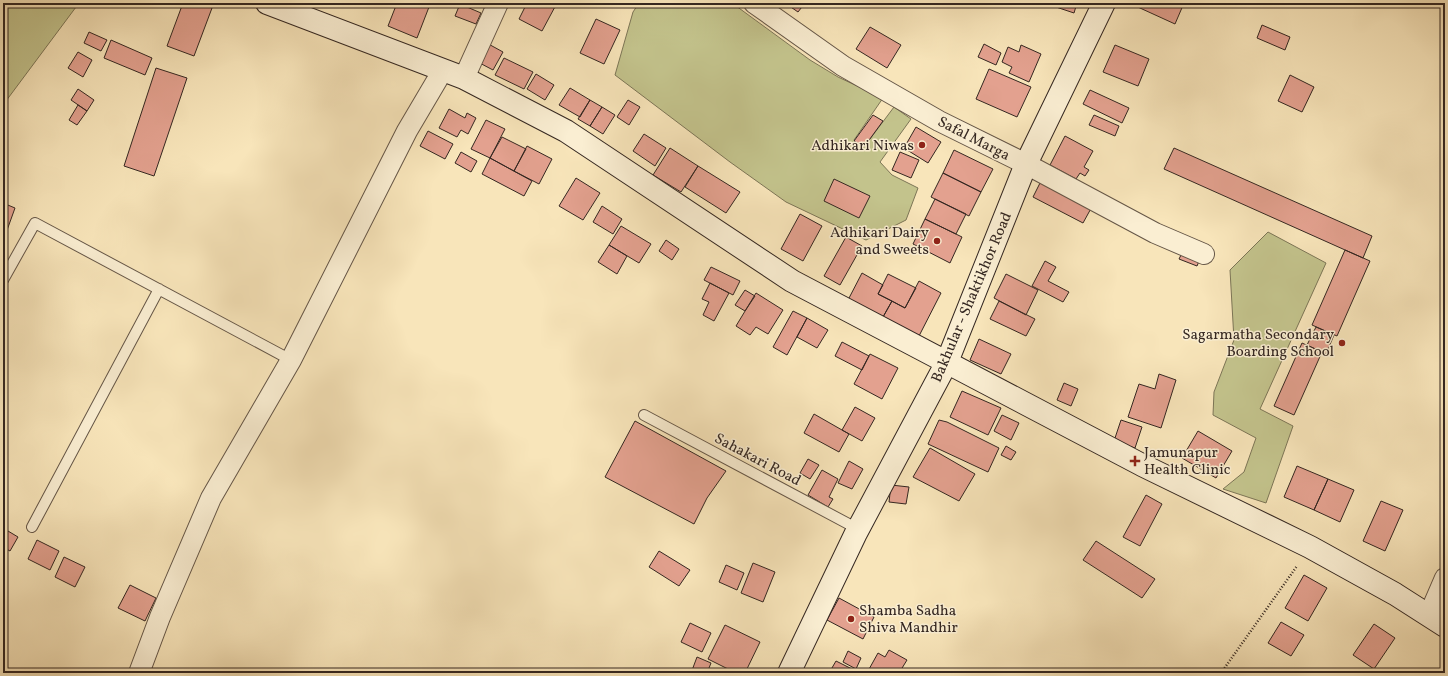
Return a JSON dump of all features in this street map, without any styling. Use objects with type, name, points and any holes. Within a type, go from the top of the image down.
[{"type":"street","points":[[267,3],[464,78],[566,131],[792,281],[1142,465],[1310,547],[1437,620],[1445,578]]},
{"type":"street","points":[[464,78],[498,3]]},
{"type":"street","name":"Safal Marga","points":[[754,3],[843,66],[939,121],[1026,164],[1155,232],[1204,254]]},
{"type":"street","name":"Bakhular - Shaktikhor Road","points":[[789,673],[858,530],[947,362],[1026,164],[1104,3]]},
{"type":"street","points":[[139,673],[160,617],[211,498],[291,360],[407,131],[443,70]]},
{"type":"lane","points":[[3,280],[35,223],[291,360]]},
{"type":"lane","points":[[32,527],[159,289]]},
{"type":"lane","name":"Sahakari Road","points":[[644,415],[858,530]]},
{"type":"path","points":[[1221,673],[1310,547]]},
{"type":"green space","points":[[3,3],[79,3],[3,105]]},
{"type":"green space","points":[[639,3],[732,3],[810,60],[838,77],[883,98],[854,140],[864,147],[894,107],[911,119],[880,162],[892,175],[918,188],[906,220],[866,240],[786,202],[730,162],[615,75],[633,12]]},
{"type":"green space","points":[[1268,232],[1326,263],[1260,409],[1293,426],[1266,503],[1223,489],[1244,472],[1256,438],[1213,415],[1214,392],[1234,340],[1230,270]]},
{"type":"building","points":[[183,3],[198,3],[212,8],[194,56],[167,46]]},
{"type":"building","points":[[397,3],[420,3],[429,7],[417,38],[388,26]]},
{"type":"building","points":[[527,3],[557,3],[542,31],[519,19]]},
{"type":"building","points":[[785,3],[805,3],[798,12]]},
{"type":"building","points":[[1054,3],[1077,3],[1074,13],[1053,6]]},
{"type":"building","points":[[1129,3],[1184,3],[1175,24]]},
{"type":"building","points":[[460,4],[481,13],[476,24],[455,16]]},
{"type":"building","points":[[596,19],[620,30],[604,64],[580,53]]},
{"type":"building","points":[[1262,25],[1290,37],[1285,50],[1257,38]]},
{"type":"building","points":[[870,27],[901,45],[887,68],[856,49]]},
{"type":"building","points":[[89,32],[107,40],[101,51],[84,43]]},
{"type":"building","points":[[111,40],[152,58],[145,75],[104,58]]},
{"type":"building","points":[[483,41],[503,52],[493,70],[474,60]]},
{"type":"building","points":[[984,44],[1001,53],[996,65],[978,57]]},
{"type":"building","points":[[1021,45],[1041,54],[1029,82],[1009,73],[1012,67],[1002,62],[1008,47],[1019,52]]},
{"type":"building","points":[[1115,45],[1149,59],[1138,86],[1103,72]]},
{"type":"building","points":[[78,52],[92,60],[83,77],[68,68]]},
{"type":"building","points":[[504,58],[533,72],[524,89],[495,75]]},
{"type":"building","points":[[156,68],[187,78],[154,176],[124,166]]},
{"type":"building","points":[[989,69],[1031,87],[1017,117],[976,99]]},
{"type":"building","points":[[536,74],[554,85],[545,100],[527,89]]},
{"type":"building","points":[[1290,75],[1314,87],[1302,112],[1278,101]]},
{"type":"building","points":[[570,88],[590,100],[580,117],[559,105]]},
{"type":"building","points":[[78,89],[94,100],[87,111],[71,100]]},
{"type":"building","points":[[1090,90],[1129,108],[1122,123],[1083,104]]},
{"type":"building","points":[[590,100],[602,107],[590,126],[578,119]]},
{"type":"building","points":[[628,100],[640,107],[629,125],[617,117]]},
{"type":"building","points":[[78,105],[87,111],[77,125],[69,120]]},
{"type":"building","points":[[602,107],[615,115],[603,134],[590,126]]},
{"type":"building","points":[[449,109],[465,118],[467,113],[476,118],[468,134],[461,130],[457,137],[439,128]]},
{"type":"building","points":[[873,115],[883,121],[864,147],[854,141]]},
{"type":"building","points":[[1094,115],[1119,126],[1115,136],[1089,125]]},
{"type":"building","points":[[486,120],[505,129],[490,158],[471,149]]},
{"type":"building","name":"Adhikari Niwas","points":[[916,127],[941,142],[928,163],[904,148]]},
{"type":"building","points":[[428,131],[453,144],[445,159],[420,146]]},
{"type":"building","points":[[644,134],[666,148],[655,166],[633,151]]},
{"type":"building","points":[[1065,136],[1093,151],[1084,167],[1089,170],[1085,176],[1080,173],[1076,179],[1050,165]]},
{"type":"building","points":[[502,137],[526,149],[514,171],[490,158]]},
{"type":"building","points":[[527,146],[552,159],[539,184],[514,171]]},
{"type":"building","points":[[670,148],[698,166],[681,192],[653,175]]},
{"type":"building","points":[[1174,148],[1372,236],[1363,258],[1164,169]]},
{"type":"building","points":[[954,150],[993,169],[981,192],[943,173]]},
{"type":"building","points":[[461,152],[477,161],[471,172],[455,163]]},
{"type":"building","points":[[900,152],[919,160],[911,178],[892,170]]},
{"type":"building","points":[[490,158],[532,181],[524,196],[482,174]]},
{"type":"building","points":[[698,166],[740,192],[726,213],[685,187]]},
{"type":"building","points":[[943,173],[981,192],[969,216],[931,197]]},
{"type":"building","points":[[1043,177],[1094,203],[1083,223],[1033,197]]},
{"type":"building","points":[[576,178],[600,193],[583,220],[559,206]]},
{"type":"building","points":[[834,179],[870,196],[859,218],[824,201]]},
{"type":"building","points":[[935,199],[966,214],[956,234],[925,219]]},
{"type":"building","points":[[3,203],[15,208],[6,233],[3,232]]},
{"type":"building","points":[[602,206],[622,219],[613,234],[593,222]]},
{"type":"building","points":[[800,214],[822,226],[803,261],[781,249]]},
{"type":"building","name":"Adhikari Dairy and Sweets","points":[[925,219],[962,237],[950,263],[913,244]]},
{"type":"building","points":[[621,226],[651,244],[639,263],[609,245]]},
{"type":"building","points":[[846,237],[862,246],[840,285],[824,276]]},
{"type":"building","points":[[666,240],[679,249],[672,260],[659,251]]},
{"type":"building","points":[[609,245],[627,256],[617,274],[598,262]]},
{"type":"building","points":[[1345,250],[1370,261],[1337,336],[1312,325]]},
{"type":"building","points":[[1183,251],[1200,259],[1197,266],[1179,259]]},
{"type":"building","points":[[1045,261],[1056,267],[1048,281],[1069,292],[1063,302],[1032,286]]},
{"type":"building","points":[[711,267],[740,281],[733,295],[704,280]]},
{"type":"building","points":[[862,273],[883,285],[878,294],[892,301],[883,317],[848,300]]},
{"type":"building","points":[[888,274],[916,288],[905,308],[878,294]]},
{"type":"building","points":[[1006,274],[1038,290],[1026,315],[994,298]]},
{"type":"building","points":[[919,281],[941,293],[919,336],[883,317],[892,301],[905,308]]},
{"type":"building","points":[[710,283],[729,293],[714,321],[703,315],[709,302],[702,299]]},
{"type":"building","points":[[745,290],[755,296],[745,311],[735,305]]},
{"type":"building","points":[[756,293],[783,310],[768,334],[756,327],[750,335],[736,326]]},
{"type":"building","points":[[999,301],[1035,319],[1026,336],[990,319]]},
{"type":"building","points":[[793,311],[807,318],[787,355],[773,347]]},
{"type":"building","points":[[807,318],[828,330],[817,348],[797,337]]},
{"type":"building","points":[[1316,327],[1334,335],[1326,354],[1307,345]]},
{"type":"building","points":[[979,339],[1011,354],[1001,374],[970,360]]},
{"type":"building","points":[[842,342],[869,356],[862,370],[835,356]]},
{"type":"building","points":[[1302,343],[1322,352],[1294,415],[1274,406]]},
{"type":"building","points":[[870,354],[898,368],[882,399],[854,384]]},
{"type":"building","points":[[1159,374],[1176,380],[1161,428],[1128,417],[1139,384],[1155,389]]},
{"type":"building","points":[[1064,383],[1078,389],[1071,406],[1057,400]]},
{"type":"building","points":[[962,391],[1001,408],[988,435],[950,417]]},
{"type":"building","points":[[855,407],[875,418],[862,441],[842,430]]},
{"type":"building","points":[[814,414],[849,434],[839,452],[804,433]]},
{"type":"building","points":[[1002,415],[1019,423],[1011,440],[994,431]]},
{"type":"building","points":[[939,420],[947,422],[999,448],[988,472],[928,444]]},
{"type":"building","points":[[1121,420],[1142,427],[1135,448],[1114,441]]},
{"type":"building","points":[[635,421],[726,471],[707,498],[694,524],[605,477]]},
{"type":"building","points":[[1198,431],[1232,451],[1216,478],[1182,458]]},
{"type":"building","points":[[1006,446],[1016,452],[1011,460],[1001,455]]},
{"type":"building","points":[[930,448],[975,474],[959,501],[913,477]]},
{"type":"building","points":[[808,459],[819,465],[810,479],[800,473]]},
{"type":"building","points":[[849,461],[863,469],[852,489],[838,483]]},
{"type":"building","points":[[1297,466],[1328,479],[1314,510],[1284,497]]},
{"type":"building","points":[[822,470],[838,479],[829,497],[833,499],[828,507],[808,495]]},
{"type":"building","points":[[1328,479],[1354,490],[1340,522],[1314,510]]},
{"type":"building","points":[[891,485],[909,487],[906,504],[889,502]]},
{"type":"building","points":[[1146,495],[1162,504],[1140,546],[1123,537]]},
{"type":"building","points":[[1381,501],[1403,510],[1385,551],[1363,541]]},
{"type":"building","points":[[3,528],[18,537],[10,551],[3,547]]},
{"type":"building","points":[[37,540],[59,551],[50,570],[28,559]]},
{"type":"building","points":[[1096,541],[1155,579],[1142,598],[1083,560]]},
{"type":"building","points":[[659,551],[690,570],[679,586],[649,567]]},
{"type":"building","points":[[64,557],[85,567],[75,587],[55,577]]},
{"type":"building","points":[[753,563],[775,572],[763,602],[741,593]]},
{"type":"building","points":[[726,565],[744,573],[737,590],[719,582]]},
{"type":"building","points":[[1304,575],[1327,588],[1308,621],[1285,608]]},
{"type":"building","points":[[130,585],[156,598],[145,621],[118,608]]},
{"type":"building","name":"Shamba Sadha Shiva Mandhir","points":[[839,598],[874,617],[863,639],[827,620]]},
{"type":"building","points":[[1281,622],[1304,635],[1291,656],[1268,643]]},
{"type":"building","points":[[690,623],[711,633],[702,652],[681,642]]},
{"type":"building","points":[[1374,624],[1395,638],[1374,669],[1353,655]]},
{"type":"building","points":[[725,625],[760,642],[745,673],[736,673],[708,659]]},
{"type":"building","points":[[889,650],[907,660],[899,673],[871,673],[868,671],[878,653],[885,657]]},
{"type":"building","points":[[848,651],[861,658],[856,669],[843,662]]},
{"type":"building","points":[[697,657],[711,663],[707,673],[691,673]]},
{"type":"building","points":[[836,661],[860,673],[829,673]]},
{"type":"place","name":"Adhikari Niwas","points":[[922,145]]},
{"type":"place","name":"Adhikari Dairy and Sweets","points":[[937,241]]},
{"type":"place","name":"Sagarmatha Secondary Boarding School","points":[[1342,343]]},
{"type":"place","name":"Jamunapur Health Clinic","points":[[1135,461]]},
{"type":"place","name":"Shamba Sadha Shiva Mandhir","points":[[851,619]]}]
